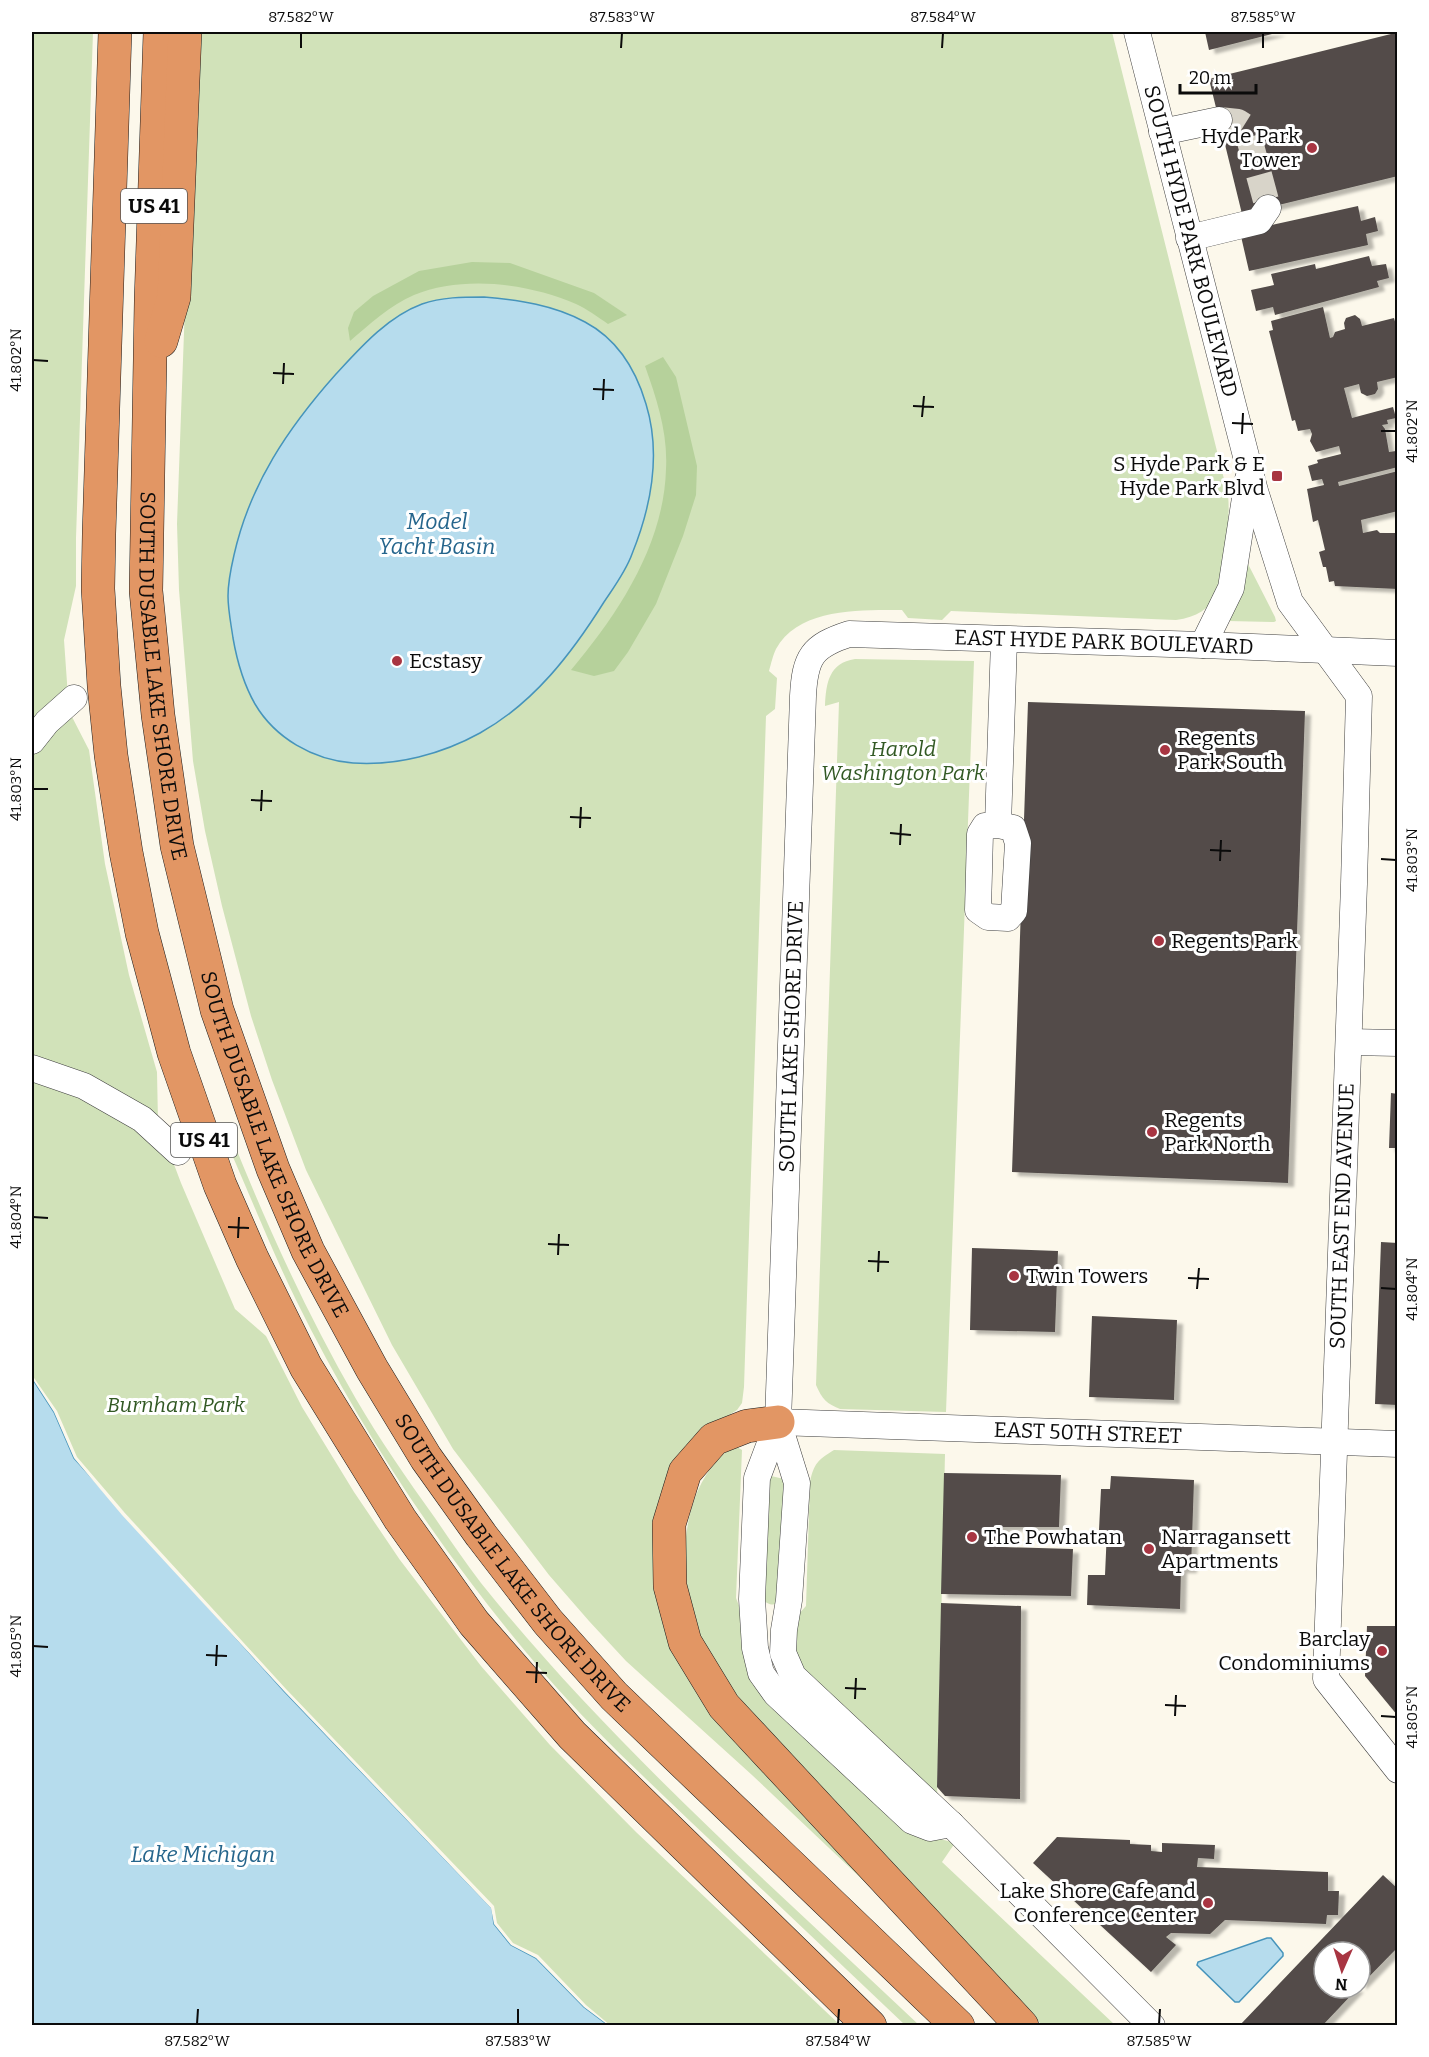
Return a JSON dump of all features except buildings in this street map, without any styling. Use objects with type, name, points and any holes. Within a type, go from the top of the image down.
[{"type":"highway","name":"US 41","points":[[115,32],[98,589],[104,686],[111,754],[126,852],[142,933],[174,1053],[220,1185],[252,1258],[306,1367],[400,1519],[474,1623],[572,1735],[870,2025]]},
{"type":"highway","name":"SOUTH DUSABLE LAKE SHORE DRIVE","points":[[160,32],[149,380],[146,591],[158,715],[177,846],[217,1010],[273,1169],[308,1251],[372,1370],[426,1458],[481,1535],[548,1622],[614,1696],[958,2025]]},
{"type":"highway","points":[[149,380],[174,297],[185,32]]},
{"type":"highway","points":[[778,1422],[747,1426],[714,1439],[685,1472],[669,1524],[670,1586],[685,1642],[724,1706],[1022,2025]]},
{"type":"street","name":"SOUTH HYDE PARK BOULEVARD","points":[[1137,32],[1249,469],[1290,602],[1323,649]]},
{"type":"street","points":[[1162,132],[1219,120]]},
{"type":"street","points":[[1189,238],[1259,221],[1268,208]]},
{"type":"street","points":[[1203,645],[1231,588],[1249,469]]},
{"type":"street","name":"EAST HYDE PARK BOULEVARD","points":[[813,652],[830,640],[849,634],[1398,653]]},
{"type":"street","points":[[998,825],[1004,640]]},
{"type":"street","name":"SOUTH EAST END AVENUE","points":[[1323,649],[1359,696],[1326,1679],[1398,1770]]},
{"type":"street","name":"SOUTH LAKE SHORE DRIVE","points":[[778,1422],[803,696],[808,660],[813,652]]},
{"type":"street","points":[[32,741],[47,722],[74,698]]},
{"type":"street","points":[[1349,1042],[1398,1043]]},
{"type":"street","points":[[32,1068],[84,1086],[142,1119],[178,1152]]},
{"type":"street","points":[[778,1422],[757,1478],[752,1599],[755,1648],[761,1673],[776,1694],[912,1821],[930,1828],[951,1824]]},
{"type":"street","points":[[778,1422],[797,1483],[783,1653],[793,1676],[951,1824],[1152,2025]]},
{"type":"street","name":"EAST 50TH STREET","points":[[778,1422],[1398,1444]]},
{"type":"street","points":[[754,1608],[762,1616],[770,1618],[787,1612]]},
{"type":"green space","name":"Burnham Park","points":[[32,32],[93,32],[76,586],[64,640],[69,711],[89,750],[105,864],[129,975],[157,1072],[158,1122],[181,1183],[235,1309],[266,1336],[302,1407],[354,1492],[400,1560],[481,1666],[550,1745],[636,1832],[840,2025],[608,2025],[511,1945],[74,1458],[54,1412],[32,1378]]},
{"type":"green space","name":"Harold Washington Park","points":[[195,32],[1112,32],[1228,495],[1229,510],[1222,577],[1215,597],[1209,605],[1190,617],[1176,620],[951,611],[942,620],[908,618],[902,610],[851,611],[815,618],[800,625],[786,635],[776,649],[769,671],[777,678],[775,709],[766,716],[744,1387],[742,1403],[737,1410],[712,1426],[686,1455],[664,1615],[904,1919],[752,1775],[626,1661],[549,1575],[453,1449],[392,1345],[306,1170],[272,1080],[251,1016],[205,831],[193,761],[179,590],[177,524]]},
{"type":"green space","points":[[472,262],[510,263],[594,293],[627,315],[608,324],[576,304],[537,291],[495,284],[453,285],[405,299],[350,341],[348,328],[354,312],[373,296],[419,271]]},
{"type":"green space","points":[[663,357],[676,377],[697,466],[696,495],[683,536],[656,604],[614,671],[594,676],[571,670],[621,602],[635,577],[657,525],[666,469],[665,442],[657,404],[645,366]]},
{"type":"green space","points":[[1247,562],[1275,617],[1274,622],[1228,621]]},
{"type":"green space","name":"Harold Washington Park","points":[[855,659],[974,661],[946,1412],[840,1409],[825,1400],[816,1385],[839,702],[825,706],[828,682],[834,670],[846,661]]},
{"type":"green space","points":[[231,1136],[289,1269],[338,1367],[384,1444],[481,1583],[531,1643],[637,1757],[919,2025],[905,2025],[691,1822],[578,1710],[506,1628],[407,1493],[349,1399],[271,1247],[233,1157],[226,1137]]},
{"type":"green space","points":[[737,1447],[742,1450],[736,1598],[746,1624],[752,1667],[915,1832],[955,1843],[942,1862],[1115,2025],[1042,2025],[745,1705],[716,1667],[698,1634],[691,1612],[686,1589],[686,1541],[689,1518],[705,1477],[723,1454]]},
{"type":"green space","points":[[834,1450],[945,1454],[937,1800],[792,1658],[795,1618],[806,1606],[810,1482],[813,1470],[818,1463]]},
{"type":"green space","points":[[771,1476],[784,1479],[778,1602],[769,1604],[764,1601],[765,1484]]},
{"type":"water","name":"Model Yacht Basin","points":[[460,297],[484,297],[536,304],[573,316],[607,337],[624,357],[642,391],[653,442],[652,480],[639,536],[623,573],[579,640],[535,692],[500,721],[480,733],[435,753],[386,763],[338,761],[310,752],[284,737],[263,716],[244,680],[235,647],[229,612],[229,586],[234,555],[250,504],[273,458],[302,415],[336,374],[386,325],[422,304]]},
{"type":"water","name":"Lake Michigan","points":[[32,1378],[54,1412],[74,1458],[284,1691],[492,1908],[494,1924],[511,1945],[536,1958],[584,2007],[608,2025],[32,2025]]},
{"type":"water","points":[[1271,1938],[1283,1956],[1239,2002],[1235,2002],[1197,1965],[1198,1962]]},
{"type":"pier","points":[[32,1375],[57,1411],[77,1457],[125,1513],[286,1689],[494,1906],[497,1923],[513,1943],[538,1955],[586,2005],[611,2026],[584,2007],[536,1958],[511,1945],[494,1924],[491,1908],[284,1691],[122,1515],[74,1458],[54,1412]]},
{"type":"tunnel","points":[[1219,120],[1238,122],[1246,127],[1268,208]]},
{"type":"place","name":"Hyde Park Tower","points":[[1312,148]]},
{"type":"place","name":"S Hyde Park & E Hyde Park Blvd","points":[[1277,476]]},
{"type":"place","name":"Ecstasy","points":[[397,661]]},
{"type":"place","name":"Regents Park South","points":[[1165,750]]},
{"type":"place","name":"Regents Park","points":[[1159,941]]},
{"type":"place","name":"Regents Park North","points":[[1152,1132]]},
{"type":"place","name":"Twin Towers","points":[[1014,1276]]},
{"type":"place","name":"The Powhatan","points":[[972,1537]]},
{"type":"place","name":"Narragansett Apartments","points":[[1149,1549]]},
{"type":"place","name":"Barclay Condominiums","points":[[1382,1651]]},
{"type":"place","name":"Lake Shore Cafe and Conference Center","points":[[1208,1903]]}]
